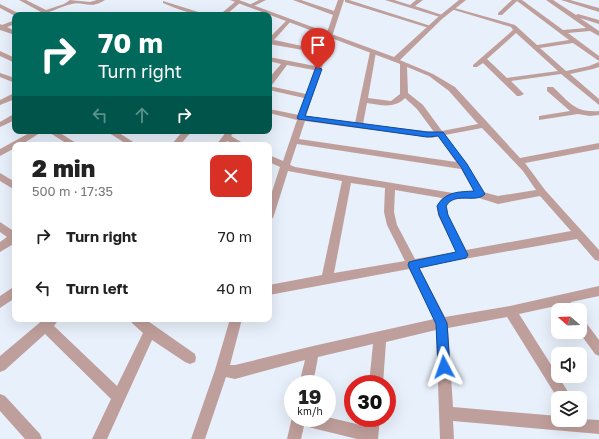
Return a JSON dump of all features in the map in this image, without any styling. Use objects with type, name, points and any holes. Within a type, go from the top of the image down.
[{"type":"street","points":[[22,0],[51,12]]},
{"type":"street","points":[[45,12],[73,1],[90,4],[102,0]]},
{"type":"street","points":[[158,0],[168,1],[184,10],[192,12]]},
{"type":"street","points":[[250,6],[263,0]]},
{"type":"street","points":[[296,0],[336,14]]},
{"type":"street","points":[[332,37],[336,14],[345,0]]},
{"type":"street","points":[[345,0],[431,27]]},
{"type":"street","points":[[272,198],[294,141],[323,51],[332,37],[345,0]]},
{"type":"street","points":[[388,0],[442,16]]},
{"type":"street","points":[[410,7],[420,0]]},
{"type":"street","points":[[399,62],[442,16],[463,0]]},
{"type":"street","points":[[500,14],[517,0],[599,58]]},
{"type":"street","points":[[549,0],[599,34]]},
{"type":"street","points":[[564,0],[599,10]]},
{"type":"street","points":[[226,12],[235,1],[261,12]]},
{"type":"street","points":[[0,6],[12,12]]},
{"type":"street","points":[[453,8],[513,26],[563,73],[599,103]]},
{"type":"street","points":[[568,13],[599,22]]},
{"type":"street","points":[[272,16],[288,20],[432,75],[452,89],[498,142],[519,161],[542,192],[599,257]]},
{"type":"street","points":[[272,38],[288,20]]},
{"type":"street","points":[[1,27],[12,23]]},
{"type":"street","points":[[1,27],[12,32]]},
{"type":"street","points":[[562,32],[591,29]]},
{"type":"street","points":[[475,66],[516,30]]},
{"type":"street","points":[[535,47],[575,41]]},
{"type":"street","points":[[272,42],[323,51]]},
{"type":"street","points":[[359,125],[373,52]]},
{"type":"street","points":[[3,55],[12,60]]},
{"type":"street","points":[[484,59],[520,94]]},
{"type":"street","points":[[272,60],[318,69]]},
{"type":"street","points":[[272,78],[286,62]]},
{"type":"street","points":[[399,62],[404,94],[420,107],[464,166],[480,194]]},
{"type":"street","points":[[506,80],[563,73],[590,68],[599,64]]},
{"type":"street","points":[[0,75],[12,80]]},
{"type":"street","points":[[272,89],[309,97]]},
{"type":"street","points":[[550,89],[577,112]]},
{"type":"street","points":[[364,100],[391,104],[398,102],[404,94]]},
{"type":"street","points":[[2,102],[12,97]]},
{"type":"street","points":[[2,102],[12,105]]},
{"type":"street","points":[[272,112],[301,118],[427,134],[440,134],[484,125]]},
{"type":"street","points":[[542,118],[577,112],[587,114],[599,113]]},
{"type":"street","points":[[0,125],[12,119]]},
{"type":"street","points":[[21,142],[34,134]]},
{"type":"street","points":[[56,134],[70,142]]},
{"type":"street","points":[[114,134],[126,142]]},
{"type":"street","points":[[178,142],[185,134]]},
{"type":"street","points":[[222,142],[229,134],[238,142]]},
{"type":"street","points":[[294,141],[464,166]]},
{"type":"street","points":[[519,161],[599,146]]},
{"type":"street","points":[[0,153],[12,147]]},
{"type":"street","points":[[272,160],[293,170],[452,196],[480,194],[498,200],[542,192]]},
{"type":"street","points":[[0,176],[12,185]]},
{"type":"street","points":[[327,280],[347,179]]},
{"type":"street","points":[[390,186],[389,212],[392,225],[442,323],[447,439]]},
{"type":"street","points":[[452,196],[445,200],[442,210],[463,255]]},
{"type":"street","points":[[0,226],[12,235]]},
{"type":"street","points":[[272,289],[579,234]]},
{"type":"street","points":[[0,248],[12,239]]},
{"type":"street","points":[[222,370],[235,372],[313,352],[442,323],[510,311],[599,291]]},
{"type":"street","points":[[0,303],[12,293]]},
{"type":"street","points":[[562,299],[565,303]]},
{"type":"street","points":[[510,311],[561,391]]},
{"type":"street","points":[[0,365],[49,322],[119,397]]},
{"type":"street","points":[[139,322],[150,332],[190,358]]},
{"type":"street","points":[[198,439],[222,370],[235,322]]},
{"type":"street","points":[[99,439],[150,332]]},
{"type":"street","points":[[587,334],[599,350]]},
{"type":"street","points":[[377,375],[380,338]]},
{"type":"street","points":[[308,375],[313,352]]},
{"type":"street","points":[[0,401],[28,437]]},
{"type":"street","points":[[447,413],[551,421]]},
{"type":"street","points":[[587,424],[599,426]]},
{"type":"street","points":[[294,439],[297,427]]},
{"type":"street","points":[[333,427],[371,437],[372,427]]},
{"type":"route","points":[[318,69],[301,118],[427,134],[440,134],[464,166],[480,194],[452,196],[445,200],[442,206],[443,215],[463,255],[413,265],[442,323],[444,367]]}]
